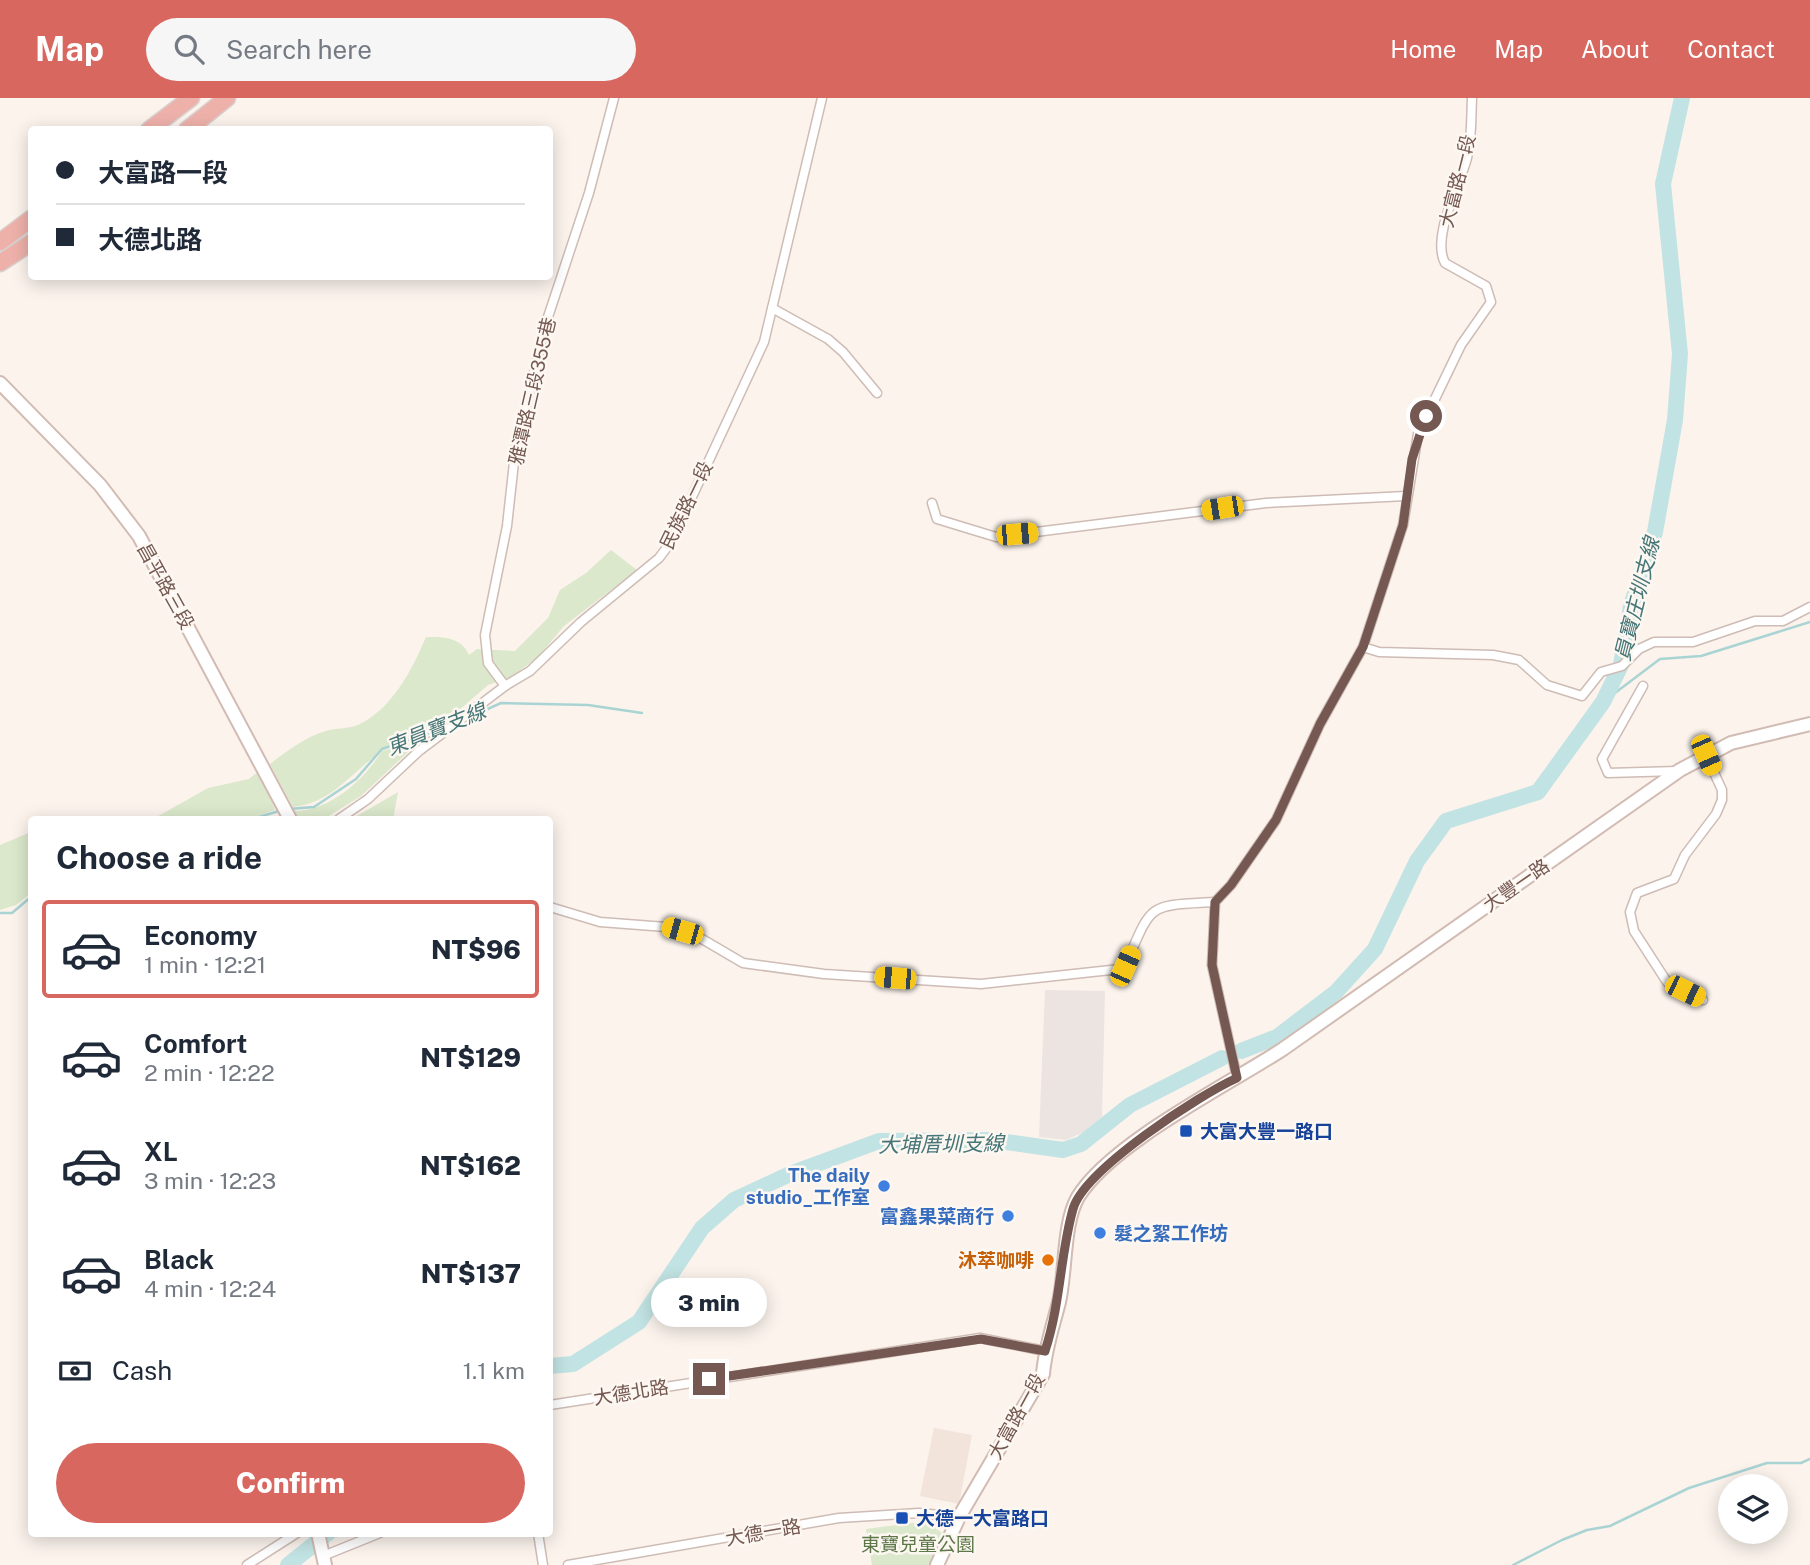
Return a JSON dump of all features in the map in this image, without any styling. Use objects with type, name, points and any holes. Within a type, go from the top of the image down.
[{"type":"highway","points":[[154,126],[191,98]]},
{"type":"highway","points":[[192,126],[227,98]]},
{"type":"highway","points":[[0,242],[28,221]]},
{"type":"highway","points":[[0,263],[28,245]]},
{"type":"street","name":"雅潭路三段355巷","points":[[505,686],[488,663],[485,635],[507,527],[516,453],[545,326],[589,193],[614,98]]},
{"type":"street","name":"民族路一段","points":[[343,816],[368,799],[419,751],[505,686],[530,671],[581,622],[659,558],[671,542],[764,342],[822,98]]},
{"type":"street","name":"大富路一段","points":[[1215,902],[1231,885],[1276,820],[1320,724],[1363,647],[1403,525],[1418,434],[1441,380],[1491,302],[1486,286],[1444,263],[1441,256],[1446,216],[1468,155],[1472,98]]},
{"type":"street","points":[[772,308],[828,339],[843,352],[877,393]]},
{"type":"street","name":"昌平路三段","points":[[0,383],[100,485],[139,536],[286,811]]},
{"type":"street","points":[[932,503],[937,519],[996,537],[1266,503],[1406,496]]},
{"type":"street","points":[[1363,647],[1378,652],[1493,655],[1519,660],[1548,685],[1583,696],[1601,672],[1622,666],[1639,649],[1654,642],[1693,642],[1755,621],[1783,621],[1810,607]]},
{"type":"street","points":[[1643,686],[1602,759],[1608,773],[1680,771]]},
{"type":"street","name":"大豐一路","points":[[1237,1078],[1680,771],[1731,743],[1810,724]]},
{"type":"street","points":[[1703,1000],[1667,982],[1634,932],[1629,912],[1637,893],[1674,879],[1685,855],[1716,814],[1722,790],[1706,755]]},
{"type":"street","points":[[553,908],[600,922],[666,927],[697,936],[743,963],[824,974],[981,984],[1120,969],[1125,966],[1147,917],[1162,905],[1215,902],[1212,965],[1237,1078]]},
{"type":"street","name":"大富路一段","points":[[937,1565],[959,1517],[1043,1374],[1045,1351],[1059,1300],[1072,1210],[1085,1186],[1114,1159],[1216,1087],[1237,1078]]},
{"type":"street","name":"大德北路","points":[[553,1405],[981,1339],[1045,1351]]},
{"type":"street","name":"大德一路","points":[[568,1565],[839,1518],[919,1513],[959,1517]]},
{"type":"street","points":[[247,1565],[291,1537]]},
{"type":"street","points":[[319,1537],[324,1561],[372,1537]]},
{"type":"street","points":[[539,1537],[543,1565]]},
{"type":"shaded area","points":[[1045,990],[1105,991],[1102,1117],[1086,1131],[1066,1140],[1039,1137]]},
{"type":"shaded area","points":[[934,1428],[972,1435],[959,1504],[920,1496]]},
{"type":"green space","points":[[611,550],[637,570],[564,626],[538,657],[511,677],[488,685],[442,725],[393,742],[331,793],[293,807],[270,764],[311,737],[326,731],[358,725],[370,718],[391,699],[407,675],[426,637],[457,641],[469,655],[477,649],[515,651],[548,618],[560,590],[586,573]]},
{"type":"green space","points":[[421,740],[361,796],[329,816],[296,816],[294,811],[320,806],[345,792],[375,762],[382,751]]},
{"type":"green space","points":[[260,770],[275,810],[256,816],[158,816],[208,788],[249,779]]},
{"type":"green space","points":[[398,792],[394,816],[357,816]]},
{"type":"green space","points":[[28,833],[28,895],[16,905],[0,910],[0,845]]},
{"type":"green space","name":"東寶兒童公園","points":[[920,1522],[930,1524],[946,1536],[933,1565],[872,1565],[866,1529]]},
{"type":"waterway","name":"員寶庄圳支線","points":[[1241,1051],[1277,1037],[1336,992],[1375,949],[1417,861],[1446,821],[1538,792],[1603,702],[1621,665],[1631,606],[1655,532],[1675,420],[1680,354],[1663,184],[1682,98]]},
{"type":"waterway","points":[[1603,702],[1660,659],[1701,656],[1810,622]]},
{"type":"waterway","name":"東員寶支線","points":[[470,717],[501,703],[588,705],[642,713]]},
{"type":"waterway","name":"東員寶支線","points":[[289,809],[314,807],[356,779],[382,749],[444,728]]},
{"type":"waterway","name":"東員寶支線","points":[[262,816],[279,811]]},
{"type":"waterway","name":"東員寶支線","points":[[0,913],[12,913],[28,899]]},
{"type":"waterway","name":"大埔厝圳支線","points":[[553,1366],[573,1364],[639,1322],[702,1228],[734,1200],[790,1174],[879,1141],[992,1140],[1063,1150],[1081,1144],[1130,1105],[1222,1058]]},
{"type":"waterway","points":[[1513,1565],[1562,1540],[1587,1530],[1610,1526],[1689,1488],[1767,1463],[1801,1463],[1810,1459]]},
{"type":"waterway","name":"大埔厝圳支線","points":[[288,1565],[323,1537]]},
{"type":"place","name":"大富大豐一路口","points":[[1186,1131]]},
{"type":"place","name":"The daily studio_工作室","points":[[884,1186]]},
{"type":"place","name":"富鑫果菜商行","points":[[1008,1216]]},
{"type":"place","name":"髮之絮工作坊","points":[[1100,1233]]},
{"type":"place","name":"沐萃咖啡","points":[[1048,1260]]},
{"type":"place","name":"大德一大富路口","points":[[902,1518]]},
{"type":"route","points":[[709,1379],[981,1339],[1045,1351],[1059,1300],[1072,1210],[1085,1186],[1114,1159],[1216,1087],[1237,1078],[1212,965],[1215,902],[1231,885],[1276,820],[1320,724],[1363,647],[1403,525],[1412,459],[1426,416]]}]
